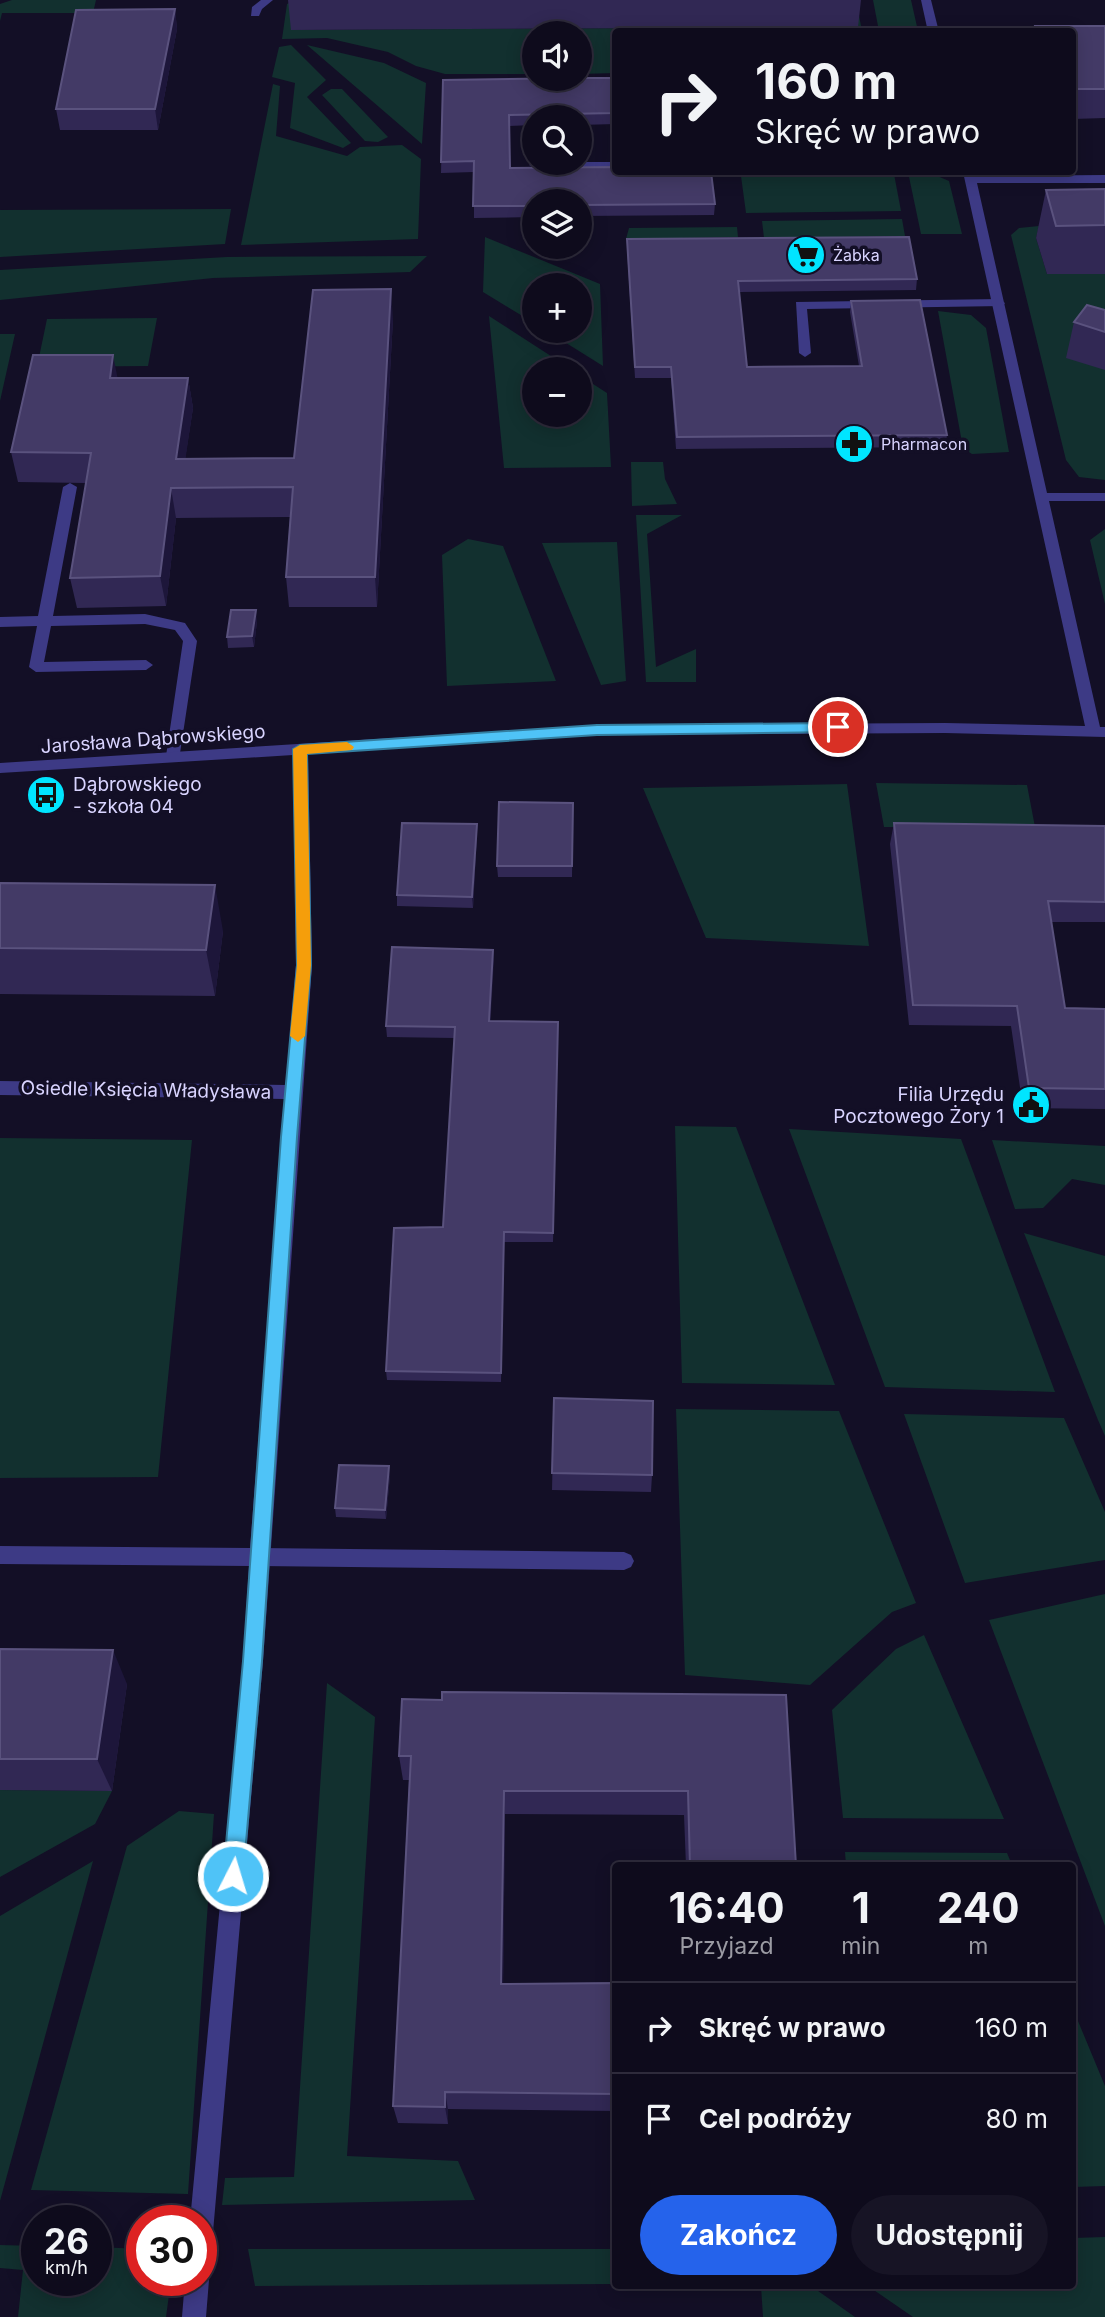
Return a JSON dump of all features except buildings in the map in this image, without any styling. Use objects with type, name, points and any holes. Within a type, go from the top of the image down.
[{"type":"street","points":[[255,14],[257,7],[268,0]]},
{"type":"street","points":[[926,0],[933,28]]},
{"type":"street","points":[[592,164],[612,164]]},
{"type":"street","points":[[1099,732],[970,176],[1105,180]]},
{"type":"street","points":[[806,353],[800,305],[999,303]]},
{"type":"street","points":[[70,487],[37,667],[146,665]]},
{"type":"street","points":[[1043,497],[1105,497]]},
{"type":"street","points":[[0,622],[145,619],[180,626],[190,641],[174,756]]},
{"type":"street","name":"Jarosława Dąbrowskiego","points":[[0,768],[597,730],[945,728],[1099,732]]},
{"type":"street","name":"Osiedle Księcia Władysława","points":[[203,2205],[253,1661],[258,1557],[304,965],[300,749]]},
{"type":"street","name":"Osiedle Księcia Władysława","points":[[0,1088],[293,1092]]},
{"type":"street","points":[[0,1555],[624,1561]]},
{"type":"street","points":[[194,2317],[196,2296]]},
{"type":"green space","points":[[12,0],[96,0],[93,13],[2,13],[0,21],[0,4]]},
{"type":"green space","points":[[296,0],[291,30],[522,29],[522,74],[445,74],[416,66],[388,52],[327,38],[282,39],[287,4]]},
{"type":"green space","points":[[856,0],[861,28],[669,28],[858,27]]},
{"type":"green space","points":[[873,0],[911,0],[917,28],[878,28]]},
{"type":"green space","points":[[592,28],[612,28],[612,73],[592,74]]},
{"type":"green space","points":[[291,45],[326,80],[307,97],[351,143],[343,148],[290,128],[295,83],[272,77],[279,47]]},
{"type":"green space","points":[[307,45],[384,63],[426,83],[422,144]]},
{"type":"green space","points":[[273,84],[280,86],[276,136],[347,156],[360,147],[402,145],[421,159],[418,239],[241,245]]},
{"type":"green space","points":[[331,89],[342,89],[388,137],[378,142],[365,141],[322,95]]},
{"type":"green space","points":[[894,175],[901,211],[746,213],[741,176]]},
{"type":"green space","points":[[909,175],[935,175],[949,181],[962,234],[921,234]]},
{"type":"green space","points":[[231,209],[225,244],[0,257],[0,210]]},
{"type":"green space","points":[[902,219],[905,236],[764,238],[762,221]]},
{"type":"green space","points":[[1039,226],[1036,238],[1047,274],[1105,274],[1105,480],[1079,477],[1066,460],[1011,235],[1019,228]]},
{"type":"green space","points":[[737,227],[738,237],[626,239],[629,228]]},
{"type":"green space","points":[[485,237],[522,252],[522,259],[539,259],[573,273],[522,273],[522,316],[483,292]]},
{"type":"green space","points":[[427,256],[410,272],[213,278],[0,300],[0,270],[227,257]]},
{"type":"green space","points":[[592,281],[600,284],[603,366],[566,343],[592,343]]},
{"type":"green space","points":[[938,311],[971,315],[986,328],[1009,452],[972,454],[963,448]]},
{"type":"green space","points":[[489,316],[522,337],[522,343],[531,343],[552,357],[522,357],[522,427],[592,427],[592,383],[607,393],[611,467],[504,468]]},
{"type":"green space","points":[[157,318],[148,366],[37,367],[47,319]]},
{"type":"green space","points":[[0,334],[15,334],[0,401]]},
{"type":"green space","points":[[631,462],[663,462],[665,479],[677,504],[632,506]]},
{"type":"green space","points":[[636,515],[682,515],[647,534],[656,667],[696,649],[696,682],[646,682]]},
{"type":"green space","points":[[1105,529],[1105,604],[1090,540]]},
{"type":"green space","points":[[468,539],[503,546],[556,681],[447,686],[442,555]]},
{"type":"green space","points":[[617,542],[626,681],[601,685],[542,543]]},
{"type":"green space","points":[[876,783],[1027,785],[1035,827],[884,827]]},
{"type":"green space","points":[[847,784],[869,946],[706,938],[643,788]]},
{"type":"green space","points":[[675,1126],[736,1127],[835,1385],[682,1383]]},
{"type":"green space","points":[[789,1129],[961,1139],[1055,1392],[885,1387]]},
{"type":"green space","points":[[0,1138],[192,1140],[158,1477],[0,1478]]},
{"type":"green space","points":[[992,1140],[1105,1146],[1105,1185],[1072,1179],[1043,1208],[1015,1209]]},
{"type":"green space","points":[[1024,1233],[1105,1256],[1105,1436],[1098,1420]]},
{"type":"green space","points":[[676,1409],[839,1411],[916,1603],[892,1612],[810,1685],[685,1675]]},
{"type":"green space","points":[[904,1414],[1064,1418],[1105,1512],[1105,1560],[965,1583]]},
{"type":"green space","points":[[1105,1594],[1105,1926],[989,1620]]},
{"type":"green space","points":[[924,1635],[1004,1819],[843,1818],[832,1710],[896,1649]]},
{"type":"green space","points":[[327,1683],[375,1717],[347,2156],[458,2161],[475,2200],[222,2205],[225,2178],[294,2177]]},
{"type":"green space","points":[[0,1790],[112,1791],[95,1824],[0,1877]]},
{"type":"green space","points":[[179,1811],[214,1814],[188,2194],[31,2190],[127,1846]]},
{"type":"green space","points":[[845,1852],[1007,1853],[1011,1862],[846,1862]]},
{"type":"green space","points":[[93,1861],[0,2201],[0,1916]]},
{"type":"green space","points":[[1076,2016],[1105,2086],[1105,2186],[1076,2187]]},
{"type":"green space","points":[[1105,2237],[1105,2317],[913,2317],[872,2289],[1076,2289],[1076,2238]]},
{"type":"green space","points":[[0,2245],[21,2246],[21,2270],[0,2268]]},
{"type":"green space","points":[[112,2248],[126,2248],[126,2296],[169,2296],[166,2317],[18,2317],[21,2289],[21,2296],[112,2296]]},
{"type":"green space","points":[[248,2249],[612,2249],[612,2284],[255,2286]]},
{"type":"green space","points":[[761,2289],[815,2289],[855,2317],[763,2317]]},
{"type":"slow traffic","points":[[298,1036],[304,965],[300,749],[347,747]]},
{"type":"place","name":"Żabka","points":[[806,255]]},
{"type":"place","name":"Pharmacon","points":[[854,444]]},
{"type":"place","name":"Dąbrowskiego - szkoła 04","points":[[46,795]]},
{"type":"place","name":"Filia Urzędu Pocztowego Żory 1","points":[[1031,1105]]},
{"type":"route","points":[[233,1876],[253,1661],[258,1557],[304,965],[300,749],[597,730],[838,727]]}]
